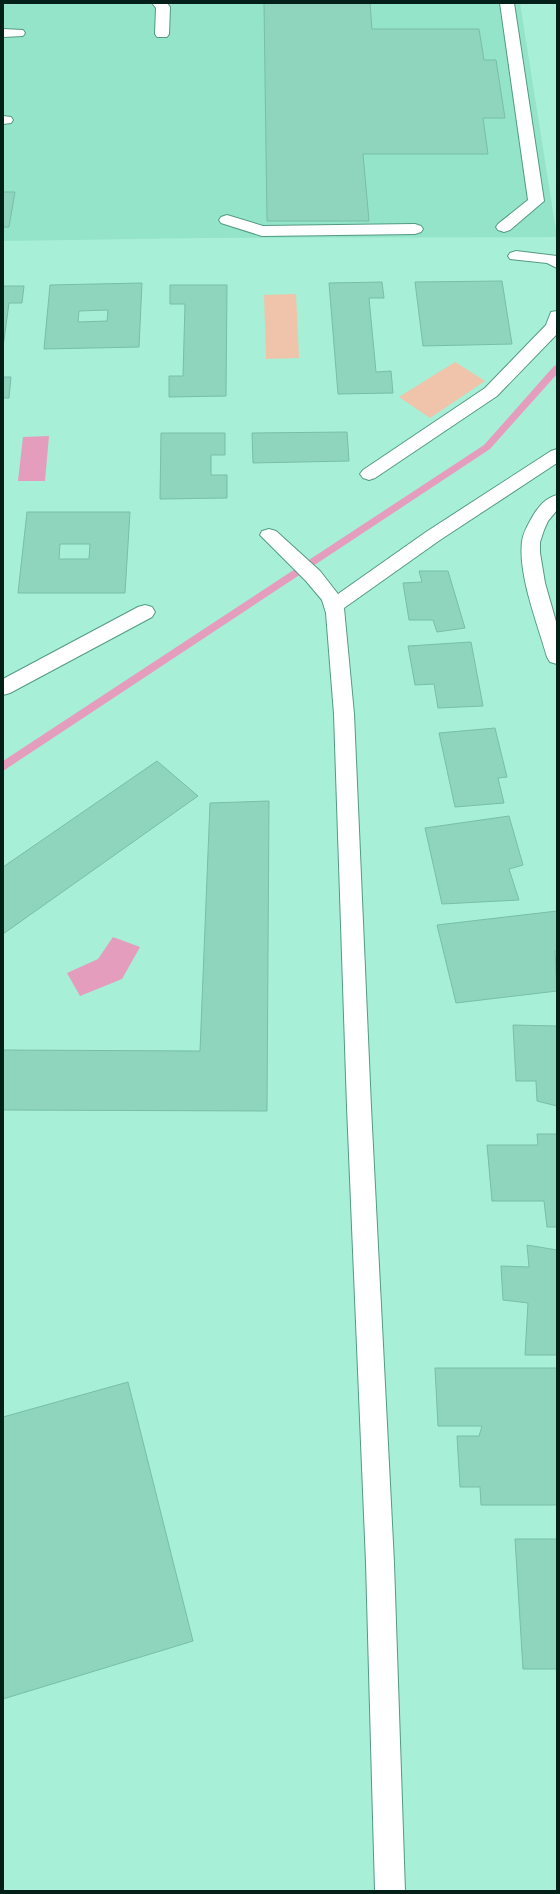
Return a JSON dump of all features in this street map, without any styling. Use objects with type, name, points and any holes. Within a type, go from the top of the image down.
[{"type":"street","points":[[159,3],[163,7],[162,34]]},
{"type":"street","points":[[504,227],[536,201],[507,3]]},
{"type":"street","points":[[3,33],[18,33]]},
{"type":"street","points":[[227,220],[262,231],[415,229]]},
{"type":"street","points":[[516,256],[551,259],[557,263]]},
{"type":"street","points":[[369,474],[491,392],[554,327],[557,316]]},
{"type":"street","points":[[334,606],[433,536],[557,455]]},
{"type":"street","points":[[554,503],[538,523],[531,542],[531,558],[556,646]]},
{"type":"street","points":[[269,535],[313,576],[331,598],[334,606],[344,714],[359,1107],[380,1555],[390,1891]]},
{"type":"street","points":[[3,688],[145,612]]},
{"type":"shaded area","points":[[3,3],[520,3],[557,237],[203,238],[3,241]]},
{"type":"shaded area","points":[[296,294],[299,358],[266,359],[264,295]]},
{"type":"shaded area","points":[[455,362],[485,381],[430,418],[399,397]]},
{"type":"shaded area","points":[[49,436],[45,481],[18,481],[23,437]]},
{"type":"shaded area","points":[[113,937],[140,947],[122,979],[80,996],[67,973],[98,959]]},
{"type":"building","points":[[264,3],[370,3],[372,29],[479,29],[484,60],[496,60],[505,118],[483,118],[488,154],[363,154],[369,221],[267,221]]},
{"type":"building","points":[[3,192],[15,192],[9,227],[3,227]]},
{"type":"building","points":[[502,281],[512,344],[423,346],[415,282]]},
{"type":"building","points":[[382,282],[384,298],[369,298],[376,372],[391,371],[393,393],[338,394],[329,283]]},
{"type":"building","points":[[142,283],[139,347],[44,349],[50,285]],"holes":[[[108,310],[107,321],[78,322],[79,311]]]},
{"type":"building","points":[[170,285],[227,285],[226,396],[169,397],[169,376],[183,376],[185,304],[170,304]]},
{"type":"building","points":[[3,286],[24,286],[22,303],[9,303],[3,347]]},
{"type":"building","points":[[3,377],[11,377],[9,398],[3,398]]},
{"type":"building","points":[[347,432],[349,461],[253,463],[252,433]]},
{"type":"building","points":[[161,433],[225,433],[225,455],[211,455],[211,475],[227,475],[227,498],[160,499]]},
{"type":"building","points":[[27,512],[130,512],[125,593],[18,593]],"holes":[[[60,544],[90,544],[89,559],[59,559]]]},
{"type":"building","points":[[419,571],[448,571],[465,628],[437,632],[433,620],[409,620],[403,583],[422,582]]},
{"type":"building","points":[[471,642],[483,706],[438,708],[434,684],[415,685],[408,646]]},
{"type":"building","points":[[495,728],[507,777],[498,778],[504,803],[455,807],[439,733]]},
{"type":"building","points":[[157,761],[198,796],[3,934],[3,867]]},
{"type":"building","points":[[269,801],[267,1111],[3,1110],[3,1050],[200,1051],[210,803]]},
{"type":"building","points":[[509,816],[523,865],[509,869],[519,900],[442,904],[425,828]]},
{"type":"building","points":[[557,911],[557,951],[555,951],[557,991],[456,1003],[437,925]]},
{"type":"building","points":[[513,1025],[557,1026],[557,1106],[537,1101],[536,1081],[516,1081]]},
{"type":"building","points":[[537,1134],[557,1134],[557,1227],[547,1227],[544,1201],[492,1201],[487,1145],[538,1145]]},
{"type":"building","points":[[527,1245],[557,1250],[557,1355],[525,1355],[528,1303],[503,1300],[501,1266],[529,1267]]},
{"type":"building","points":[[435,1368],[557,1368],[557,1505],[481,1505],[480,1487],[460,1487],[457,1436],[479,1436],[482,1426],[438,1426]]},
{"type":"building","points":[[128,1382],[193,1641],[3,1699],[3,1417]]},
{"type":"building","points":[[515,1539],[557,1539],[557,1669],[523,1669]]},
{"type":"waterway","points":[[3,767],[487,447],[557,368]]}]
